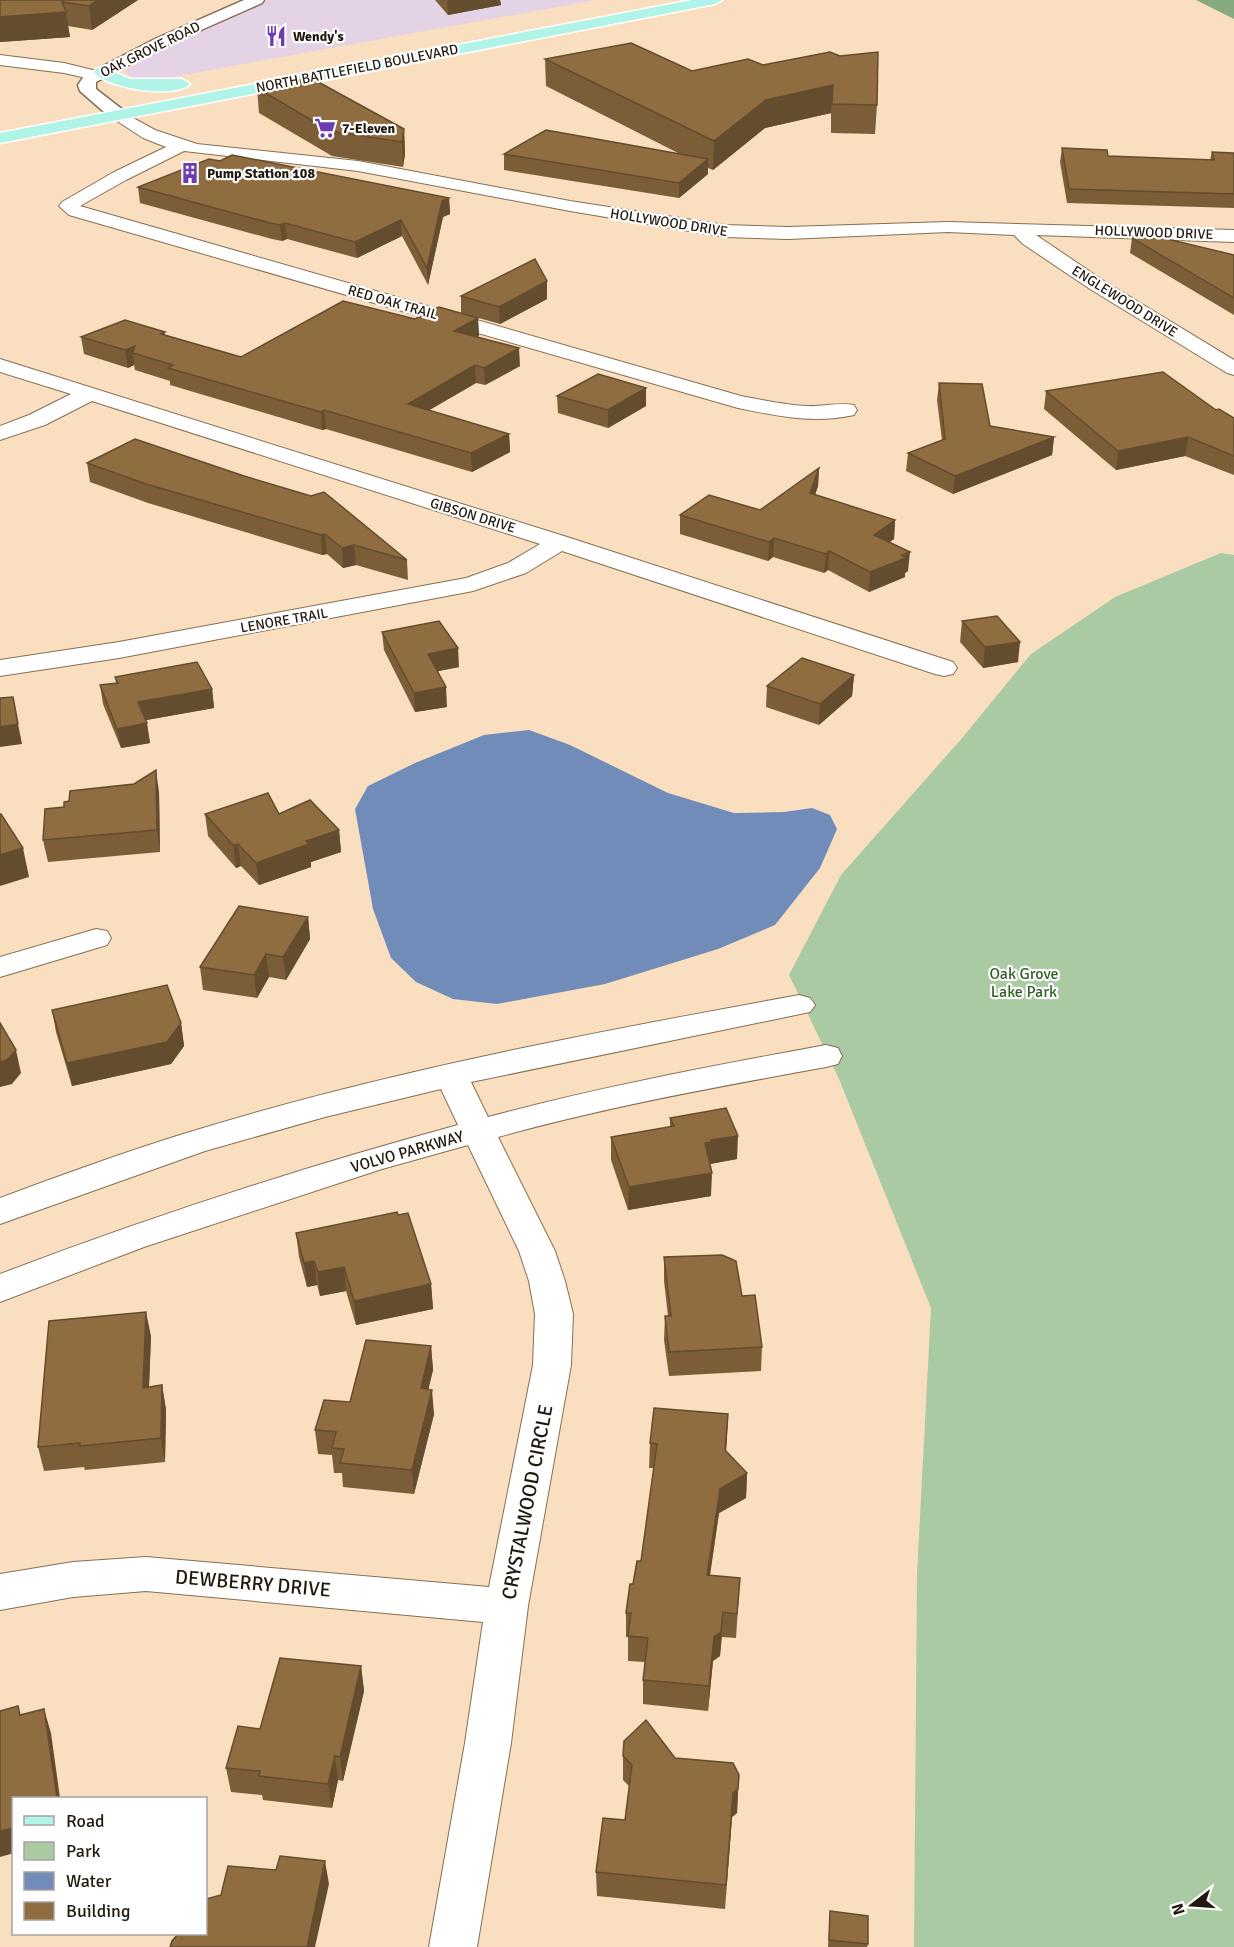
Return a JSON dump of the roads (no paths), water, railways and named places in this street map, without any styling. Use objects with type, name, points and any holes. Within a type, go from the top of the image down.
[{"type":"main road","points":[[483,29],[640,0]]},
{"type":"main road","name":"NORTH BATTLEFIELD BOULEVARD","points":[[0,138],[715,0]]},
{"type":"main road","points":[[99,74],[133,84],[182,84]]},
{"type":"main road","points":[[91,101],[203,80]]},
{"type":"street","name":"OAK GROVE ROAD","points":[[117,114],[91,101],[86,85],[99,74],[161,42],[257,0]]},
{"type":"street","points":[[0,60],[99,74]]},
{"type":"street","name":"HOLLYWOOD DRIVE","points":[[117,114],[149,134],[181,146],[246,156],[350,165],[591,210],[725,231],[788,233],[948,226],[1234,236]]},
{"type":"street","name":"RED OAK TRAIL","points":[[181,146],[68,206],[75,211],[564,350],[738,402],[791,412],[822,413],[846,410]]},
{"type":"street","name":"ENGLEWOOD DRIVE","points":[[1021,228],[1022,233],[1030,240],[1097,285],[1234,369]]},
{"type":"street","name":"GIBSON DRIVE","points":[[0,365],[559,542],[944,668]]},
{"type":"street","points":[[0,433],[37,420],[89,394]]},
{"type":"street","name":"LENORE TRAIL","points":[[0,668],[119,650],[463,586],[517,568],[559,542]]},
{"type":"street","points":[[0,967],[96,938]]},
{"type":"street","points":[[0,1212],[63,1188],[256,1124],[451,1076],[658,1030],[799,1005]]},
{"type":"street","name":"VOLVO PARKWAY","points":[[0,1289],[131,1239],[260,1195],[478,1130],[659,1087],[826,1056]]},
{"type":"street","name":"CRYSTALWOOD CIRCLE","points":[[451,1076],[537,1251],[547,1281],[554,1314],[552,1365],[507,1606],[488,1743],[453,1947]]},
{"type":"street","name":"DEWBERRY DRIVE","points":[[0,1593],[43,1582],[146,1574],[507,1606]]},
{"type":"water","points":[[529,730],[570,745],[668,793],[734,813],[784,812],[812,808],[830,815],[837,829],[820,868],[775,925],[718,949],[605,984],[497,1004],[453,999],[416,982],[391,958],[373,909],[355,809],[368,786],[415,763],[484,735]]},
{"type":"place","name":"Wendy's","points":[[276,36]]},
{"type":"place","name":"7-Eleven","points":[[325,128]]},
{"type":"place","name":"Pump Station 108","points":[[190,173]]},
{"type":"park label","name":"Oak Grove Lake Park","points":[[1024,982]]}]
